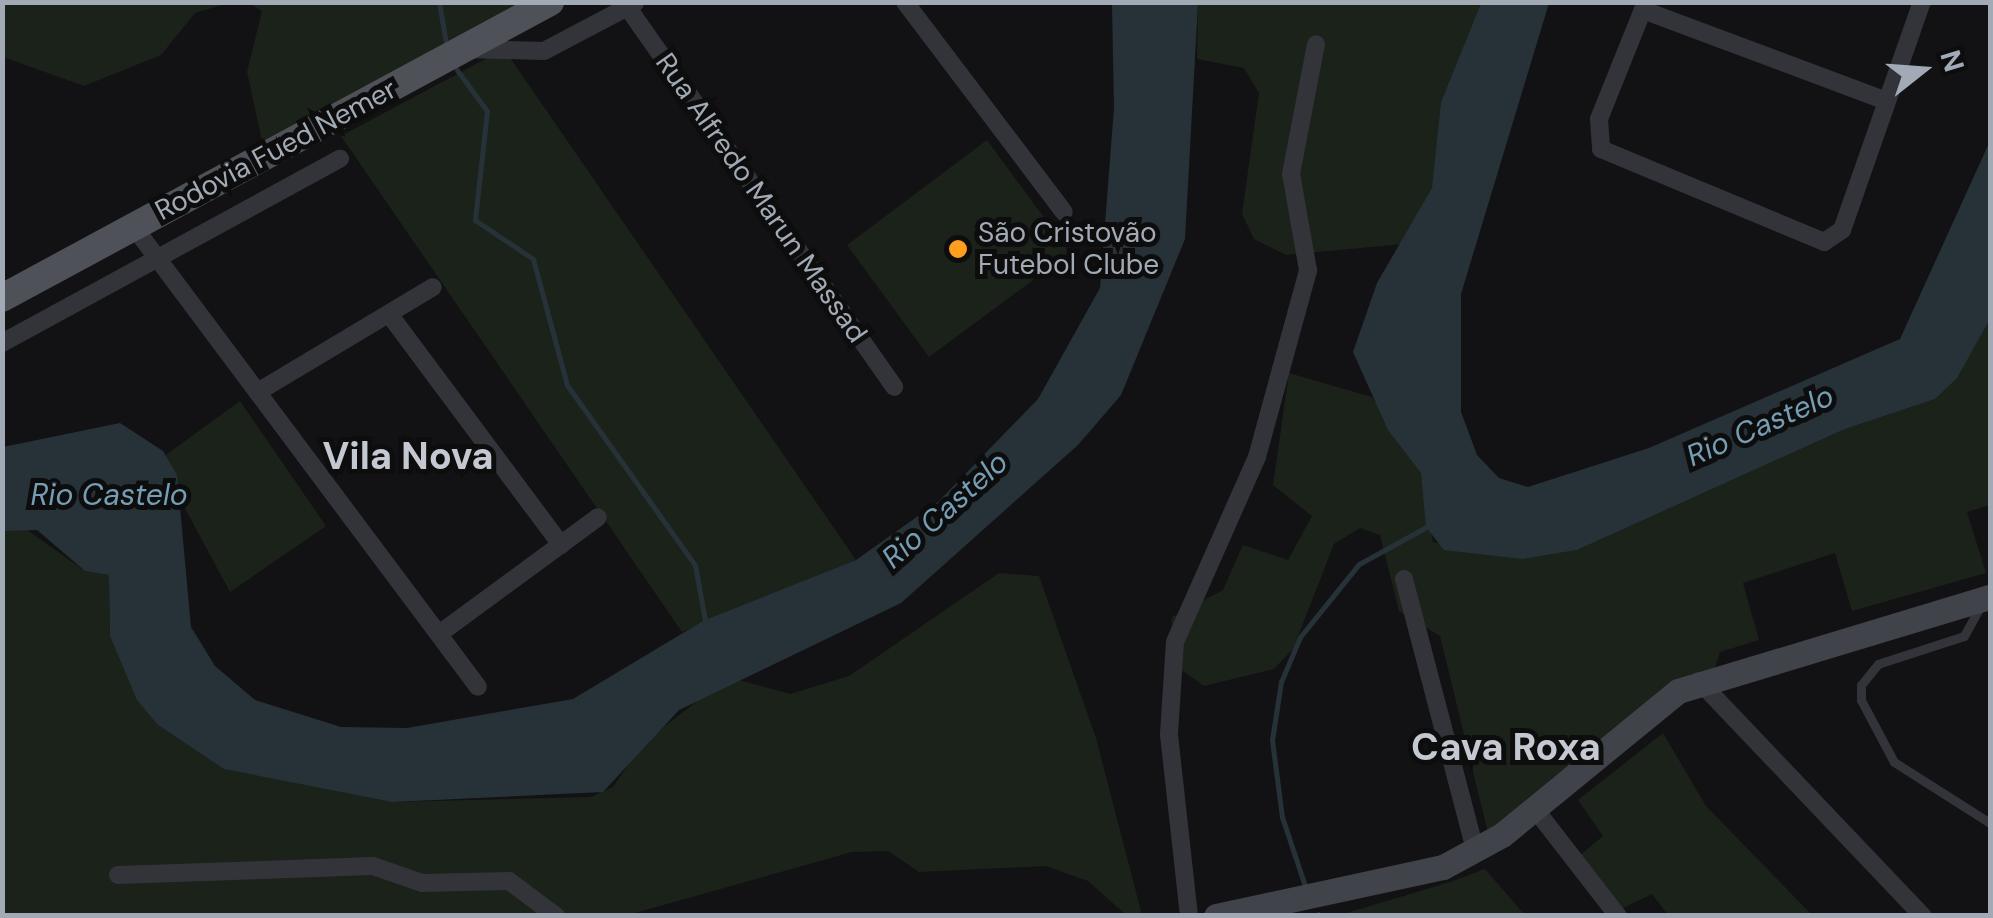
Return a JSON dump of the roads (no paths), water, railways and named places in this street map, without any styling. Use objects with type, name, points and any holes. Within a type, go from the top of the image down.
[{"type":"main road","name":"Rodovia Fued Nemer","points":[[2,298],[548,3]]},
{"type":"street","points":[[905,2],[1064,212]]},
{"type":"street","points":[[1884,100],[1644,6],[1599,119],[1605,153],[1824,242],[1838,236],[1922,2]]},
{"type":"street","points":[[466,49],[544,52],[632,5]]},
{"type":"street","name":"Rua Alfredo Marun Massad","points":[[632,5],[894,388]]},
{"type":"street","points":[[1190,916],[1169,734],[1175,642],[1258,457],[1308,270],[1291,174],[1316,44]]},
{"type":"street","points":[[2,343],[340,159]]},
{"type":"street","points":[[134,227],[163,255],[478,687]]},
{"type":"street","points":[[261,390],[433,288]]},
{"type":"street","points":[[389,314],[561,544]]},
{"type":"street","points":[[439,634],[598,517]]},
{"type":"street","points":[[1404,580],[1476,853]]},
{"type":"street","points":[[1216,916],[1382,886],[1476,853],[1535,809],[1631,722],[1699,681],[1986,598]]},
{"type":"street","points":[[1699,681],[1923,916]]},
{"type":"street","points":[[1535,809],[1618,916]]},
{"type":"street","points":[[118,875],[373,866],[422,883],[509,880],[556,916]]},
{"type":"lane","points":[[1986,598],[1964,636],[1878,664],[1860,684],[1866,717],[1894,762],[1990,822]]},
{"type":"water","name":"Rio Castelo","points":[[1112,3],[1198,3],[1185,239],[1121,395],[1078,445],[901,603],[679,710],[603,792],[392,802],[224,769],[158,725],[137,700],[110,636],[109,575],[85,571],[37,530],[3,531],[3,447],[120,423],[163,451],[177,475],[191,627],[215,666],[255,700],[341,727],[407,728],[573,699],[703,621],[856,560],[938,502],[1038,399],[1100,288],[1114,108]]},
{"type":"water","name":"Rio Castelo","points":[[1481,3],[1549,3],[1461,294],[1461,412],[1477,455],[1499,478],[1528,487],[1649,448],[1900,339],[1990,141],[1990,319],[1957,378],[1935,399],[1845,429],[1577,550],[1523,559],[1444,550],[1426,527],[1421,473],[1388,430],[1353,352],[1377,283],[1432,188],[1441,102]]},
{"type":"waterway","points":[[439,2],[446,43]]},
{"type":"waterway","points":[[457,70],[487,111],[475,220],[533,259],[567,385],[695,565],[706,626]]},
{"type":"waterway","points":[[1305,886],[1282,817],[1272,740],[1281,682],[1300,637],[1359,564],[1428,526]]},
{"type":"place","name":"São Cristovão Futebol Clube","points":[[958,249]]},
{"type":"district","name":"Vila Nova","points":[[408,457]]},
{"type":"district","name":"Cava Roxa","points":[[1506,748]]}]
